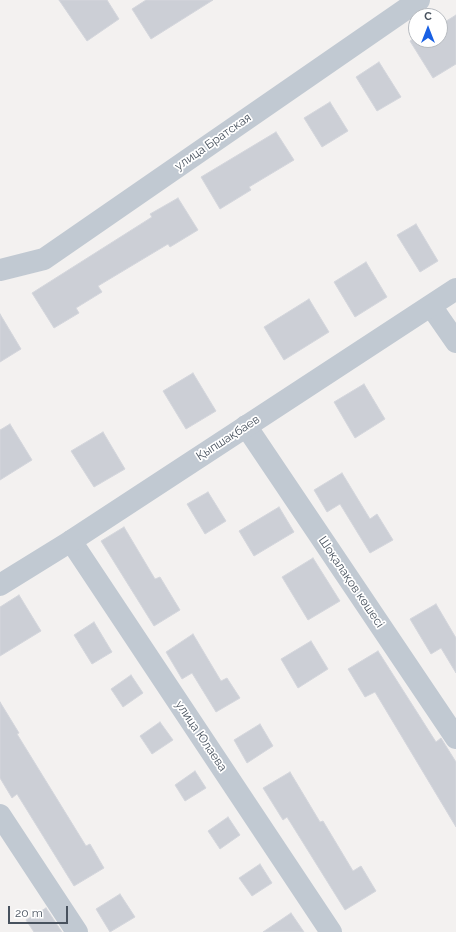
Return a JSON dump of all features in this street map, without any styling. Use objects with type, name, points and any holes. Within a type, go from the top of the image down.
[{"type":"street","name":"улица Братская","points":[[0,270],[44,259],[419,0]]},
{"type":"street","name":"Қыпшақбаев","points":[[0,585],[71,541],[456,289]]},
{"type":"street","points":[[431,306],[456,342]]},
{"type":"street","name":"Шоқалақов көшесі","points":[[246,426],[456,738]]},
{"type":"street","name":"улица Юлаева","points":[[71,541],[331,932]]},
{"type":"street","points":[[0,815],[77,932]]},
{"type":"building","points":[[59,0],[107,0],[119,19],[87,41]]},
{"type":"building","points":[[146,0],[213,0],[151,39],[132,9]]},
{"type":"building","points":[[456,15],[456,64],[433,78],[414,48],[448,48],[448,20]]},
{"type":"building","points":[[379,62],[401,97],[377,111],[356,77]]},
{"type":"building","points":[[330,102],[348,131],[322,147],[304,118]]},
{"type":"building","points":[[276,132],[294,160],[249,187],[251,190],[220,209],[201,177]]},
{"type":"building","points":[[178,198],[198,230],[170,247],[168,244],[98,286],[102,292],[76,308],[79,313],[54,328],[32,293],[152,217],[150,214]]},
{"type":"building","points":[[416,224],[438,261],[420,272],[397,235]]},
{"type":"building","points":[[366,262],[387,297],[355,317],[334,282]]},
{"type":"building","points":[[309,299],[329,332],[284,360],[264,327]]},
{"type":"building","points":[[0,314],[21,349],[0,362]]},
{"type":"building","points":[[193,373],[216,411],[186,429],[163,391]]},
{"type":"building","points":[[364,384],[385,419],[355,438],[334,402]]},
{"type":"building","points":[[10,424],[32,460],[0,480],[0,430]]},
{"type":"building","points":[[103,432],[125,469],[94,487],[71,451]]},
{"type":"building","points":[[342,473],[370,519],[377,514],[393,540],[370,553],[340,504],[327,512],[314,490]]},
{"type":"building","points":[[208,492],[226,521],[205,534],[187,504]]},
{"type":"building","points":[[279,507],[294,532],[254,556],[239,531]]},
{"type":"building","points":[[124,527],[155,579],[160,577],[180,610],[154,626],[101,541]]},
{"type":"building","points":[[313,558],[340,601],[308,620],[282,577]]},
{"type":"building","points":[[19,595],[41,631],[0,656],[0,607]]},
{"type":"building","points":[[436,604],[456,638],[456,673],[441,648],[431,654],[410,619]]},
{"type":"building","points":[[94,622],[112,652],[92,664],[74,635]]},
{"type":"building","points":[[193,634],[221,681],[227,678],[240,698],[216,712],[192,673],[182,679],[166,652]]},
{"type":"building","points":[[311,641],[328,669],[298,688],[281,659]]},
{"type":"building","points":[[378,651],[436,742],[441,738],[456,762],[456,827],[375,692],[365,697],[348,669]]},
{"type":"building","points":[[131,675],[143,693],[123,707],[111,689]]},
{"type":"building","points":[[0,702],[19,733],[17,734],[86,846],[90,844],[104,868],[74,886],[17,794],[12,798],[0,778]]},
{"type":"building","points":[[160,722],[173,740],[152,754],[140,736]]},
{"type":"building","points":[[260,724],[273,746],[247,763],[234,740]]},
{"type":"building","points":[[195,771],[206,788],[185,801],[175,785]]},
{"type":"building","points":[[290,772],[320,822],[323,821],[353,871],[361,866],[376,891],[345,910],[287,817],[283,820],[263,788]]},
{"type":"building","points":[[228,817],[240,835],[220,849],[208,831]]},
{"type":"building","points":[[260,864],[272,883],[252,896],[239,878]]},
{"type":"building","points":[[120,894],[135,917],[110,932],[96,909]]},
{"type":"building","points":[[46,908],[62,932],[34,932],[26,920]]},
{"type":"building","points":[[291,913],[304,932],[263,932]]}]
